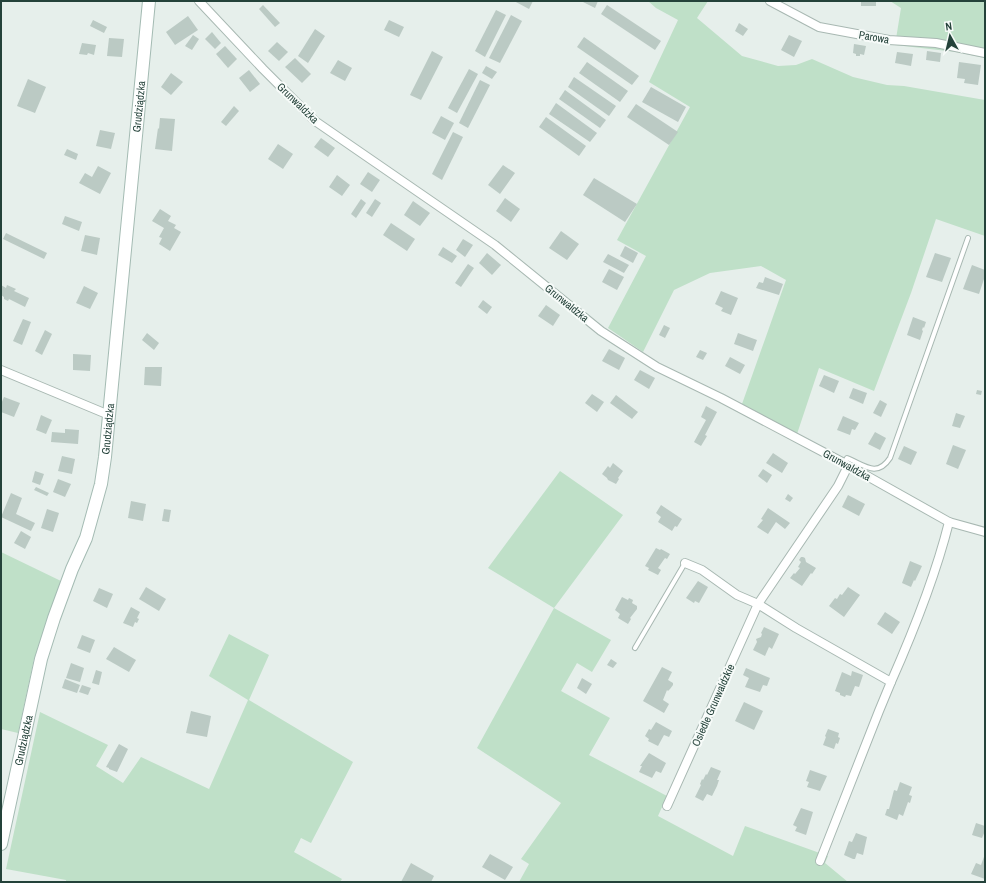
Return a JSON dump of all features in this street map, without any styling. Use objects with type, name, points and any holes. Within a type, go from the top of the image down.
[{"type":"street","name":"Grudziądzka","points":[[1,844],[41,659],[72,569],[86,538],[101,484],[105,457],[150,1]]},
{"type":"street","name":"Grunwaldzka","points":[[199,1],[263,69],[315,121],[495,245],[601,331],[658,367],[721,398],[846,464],[949,522],[985,532]]},
{"type":"street","name":"Parowa","points":[[770,1],[819,26],[889,40],[936,43],[985,53]]},
{"type":"street","points":[[1,370],[109,415]]},
{"type":"street","name":"Osiedle Grunwaldzkie","points":[[667,806],[758,604],[838,486],[846,464]]},
{"type":"street","points":[[820,861],[878,711],[918,621],[941,553],[949,522]]},
{"type":"street","points":[[686,563],[702,570],[737,595],[758,604],[796,628],[891,682]]},
{"type":"lane","points":[[846,464],[847,458],[872,469],[879,469],[885,465],[890,458],[968,238]]},
{"type":"lane","points":[[635,648],[686,563]]},
{"type":"green space","points":[[648,1],[708,1],[697,18],[742,56],[778,66],[796,65],[812,59],[853,77],[887,85],[904,86],[985,100],[985,236],[936,219],[911,293],[874,391],[819,368],[797,434],[742,404],[786,280],[761,266],[710,273],[674,290],[643,352],[608,328],[646,256],[617,240],[690,107],[649,82],[678,20],[656,8]]},
{"type":"green space","points":[[890,1],[985,1],[985,58],[956,52],[895,45],[901,8]]},
{"type":"green space","points":[[560,471],[623,515],[554,608],[488,568]]},
{"type":"green space","points":[[1,552],[61,581],[34,659],[18,733],[1,729]]},
{"type":"green space","points":[[554,608],[611,640],[592,672],[577,663],[561,691],[610,718],[589,755],[667,796],[658,816],[733,856],[745,826],[828,856],[825,863],[848,882],[519,882],[529,864],[521,859],[561,803],[477,748]]},
{"type":"green space","points":[[229,634],[269,655],[249,700],[353,762],[311,843],[301,838],[294,852],[342,879],[340,882],[66,882],[66,880],[6,869],[40,712],[108,745],[96,766],[123,783],[141,757],[209,789],[248,700],[209,676]]},
{"type":"building","points":[[514,1],[533,1],[529,9]]},
{"type":"building","points":[[581,1],[598,1],[595,8]]},
{"type":"building","points":[[861,1],[876,1],[876,6],[861,6]]},
{"type":"building","points":[[263,5],[280,23],[275,27],[259,9]]},
{"type":"building","points":[[607,5],[661,41],[655,50],[601,14]]},
{"type":"building","points":[[496,10],[506,15],[485,57],[475,51]]},
{"type":"building","points":[[511,15],[522,21],[500,63],[489,58]]},
{"type":"building","points":[[188,16],[198,30],[175,45],[166,32]]},
{"type":"building","points":[[93,20],[107,27],[104,33],[90,26]]},
{"type":"building","points":[[389,20],[404,27],[399,37],[384,30]]},
{"type":"building","points":[[739,23],[748,29],[743,36],[735,31]]},
{"type":"building","points":[[315,29],[325,36],[308,63],[298,56]]},
{"type":"building","points":[[212,32],[221,43],[215,49],[205,39]]},
{"type":"building","points":[[193,35],[199,39],[192,50],[185,46]]},
{"type":"building","points":[[789,35],[802,41],[794,57],[781,50]]},
{"type":"building","points":[[584,37],[639,76],[632,85],[577,47]]},
{"type":"building","points":[[109,38],[124,39],[122,57],[107,56]]},
{"type":"building","points":[[277,42],[288,52],[279,61],[268,51]]},
{"type":"building","points":[[82,43],[96,45],[94,55],[88,53],[87,55],[79,54]]},
{"type":"building","points":[[854,44],[866,46],[864,55],[860,54],[860,56],[856,56],[856,54],[853,53]]},
{"type":"building","points":[[225,46],[237,59],[228,68],[216,54]]},
{"type":"building","points":[[432,51],[443,57],[421,100],[410,95]]},
{"type":"building","points":[[927,51],[941,53],[940,62],[926,60]]},
{"type":"building","points":[[897,52],[913,54],[911,66],[895,63]]},
{"type":"building","points":[[295,58],[311,74],[302,83],[285,67]]},
{"type":"building","points":[[338,60],[352,68],[345,81],[330,73]]},
{"type":"building","points":[[587,62],[628,91],[620,102],[579,73]]},
{"type":"building","points":[[959,62],[981,65],[978,85],[964,83],[965,79],[957,78]]},
{"type":"building","points":[[486,66],[497,72],[492,79],[482,73]]},
{"type":"building","points":[[469,69],[478,74],[457,113],[448,108]]},
{"type":"building","points":[[249,70],[260,84],[250,92],[239,78]]},
{"type":"building","points":[[171,73],[183,82],[171,95],[161,87]]},
{"type":"building","points":[[574,77],[616,106],[609,116],[568,87]]},
{"type":"building","points":[[28,79],[46,87],[35,113],[17,106]]},
{"type":"building","points":[[480,80],[490,85],[468,128],[459,123]]},
{"type":"building","points":[[651,87],[686,107],[678,122],[642,102]]},
{"type":"building","points":[[565,90],[606,120],[600,128],[559,99]]},
{"type":"building","points":[[556,103],[597,133],[590,142],[549,114]]},
{"type":"building","points":[[636,104],[678,132],[669,145],[627,117]]},
{"type":"building","points":[[234,106],[239,111],[226,126],[221,122]]},
{"type":"building","points":[[441,116],[454,123],[445,140],[432,133]]},
{"type":"building","points":[[546,117],[586,146],[579,156],[539,127]]},
{"type":"building","points":[[160,118],[175,119],[172,151],[155,149]]},
{"type":"building","points":[[100,130],[115,133],[111,149],[96,146]]},
{"type":"building","points":[[453,132],[463,137],[442,180],[432,174]]},
{"type":"building","points":[[321,138],[335,148],[328,157],[314,147]]},
{"type":"building","points":[[278,144],[293,154],[283,169],[268,159]]},
{"type":"building","points":[[67,149],[78,154],[76,160],[64,155]]},
{"type":"building","points":[[503,165],[515,173],[500,194],[488,185]]},
{"type":"building","points":[[98,166],[111,173],[100,194],[79,183],[85,173],[92,177]]},
{"type":"building","points":[[368,172],[380,180],[372,192],[360,184]]},
{"type":"building","points":[[337,175],[350,185],[342,196],[329,187]]},
{"type":"building","points":[[594,178],[637,204],[625,222],[583,195]]},
{"type":"building","points":[[505,198],[520,209],[511,222],[496,211]]},
{"type":"building","points":[[361,199],[366,203],[356,218],[351,214]]},
{"type":"building","points":[[375,199],[381,203],[372,217],[366,213]]},
{"type":"building","points":[[413,201],[430,213],[420,226],[404,215]]},
{"type":"building","points":[[160,209],[171,216],[168,221],[176,225],[174,228],[181,232],[170,251],[159,244],[162,238],[159,237],[164,228],[152,221]]},
{"type":"building","points":[[65,216],[82,222],[79,231],[62,224]]},
{"type":"building","points":[[391,223],[415,239],[407,251],[383,235]]},
{"type":"building","points":[[561,231],[579,244],[567,260],[549,248]]},
{"type":"building","points":[[6,233],[47,253],[44,259],[3,239]]},
{"type":"building","points":[[85,235],[100,238],[97,255],[81,251]]},
{"type":"building","points":[[463,239],[473,245],[465,257],[456,250]]},
{"type":"building","points":[[625,246],[638,253],[633,263],[620,256]]},
{"type":"building","points":[[443,247],[457,256],[452,263],[438,255]]},
{"type":"building","points":[[487,253],[501,265],[492,275],[479,263]]},
{"type":"building","points":[[935,253],[951,258],[942,282],[926,277]]},
{"type":"building","points":[[608,254],[629,265],[624,273],[603,262]]},
{"type":"building","points":[[468,264],[474,268],[461,287],[455,283]]},
{"type":"building","points":[[972,265],[985,270],[985,276],[979,294],[963,289]]},
{"type":"building","points":[[609,269],[624,277],[617,290],[602,282]]},
{"type":"building","points":[[765,277],[783,284],[779,295],[756,288],[759,282],[763,283]]},
{"type":"building","points":[[1,285],[6,288],[7,285],[16,289],[14,291],[29,298],[25,307],[9,299],[8,301],[4,299],[1,295]]},
{"type":"building","points":[[84,286],[98,293],[90,309],[76,303]]},
{"type":"building","points":[[721,291],[738,298],[731,315],[721,311],[723,308],[715,304]]},
{"type":"building","points":[[483,300],[492,307],[487,314],[478,307]]},
{"type":"building","points":[[546,305],[560,315],[553,326],[538,316]]},
{"type":"building","points":[[913,317],[926,322],[922,330],[920,340],[907,335]]},
{"type":"building","points":[[23,319],[31,322],[22,345],[13,341]]},
{"type":"building","points":[[664,325],[670,328],[665,338],[659,335]]},
{"type":"building","points":[[45,330],[52,334],[42,355],[35,351]]},
{"type":"building","points":[[147,333],[159,343],[154,350],[142,340]]},
{"type":"building","points":[[738,333],[757,340],[753,351],[734,344]]},
{"type":"building","points":[[609,349],[625,358],[619,370],[602,361]]},
{"type":"building","points":[[700,350],[707,353],[703,360],[696,357]]},
{"type":"building","points":[[73,354],[91,355],[90,371],[73,370]]},
{"type":"building","points":[[730,357],[745,365],[740,374],[725,366]]},
{"type":"building","points":[[145,367],[162,367],[161,386],[144,385]]},
{"type":"building","points":[[640,370],[655,378],[649,389],[634,380]]},
{"type":"building","points":[[824,375],[839,381],[834,393],[819,386]]},
{"type":"building","points":[[853,388],[867,393],[863,404],[849,398]]},
{"type":"building","points":[[977,390],[982,391],[981,395],[976,394]]},
{"type":"building","points":[[592,394],[604,402],[597,412],[585,403]]},
{"type":"building","points":[[616,395],[638,412],[632,419],[610,403]]},
{"type":"building","points":[[4,397],[20,403],[14,417],[1,412],[1,404]]},
{"type":"building","points":[[880,400],[887,404],[881,417],[873,413]]},
{"type":"building","points":[[706,406],[717,412],[701,446],[694,442],[706,420],[701,417]]},
{"type":"building","points":[[956,413],[965,416],[960,428],[952,426]]},
{"type":"building","points":[[41,415],[52,420],[46,434],[36,430]]},
{"type":"building","points":[[843,416],[859,423],[855,430],[852,429],[850,435],[837,430]]},
{"type":"building","points":[[65,429],[79,430],[78,444],[51,442],[52,432],[65,433]]},
{"type":"building","points":[[875,432],[886,438],[880,450],[868,444]]},
{"type":"building","points":[[953,445],[966,450],[958,469],[946,464]]},
{"type":"building","points":[[904,446],[917,452],[911,465],[898,459]]},
{"type":"building","points":[[773,453],[788,463],[782,473],[766,463]]},
{"type":"building","points":[[62,456],[75,459],[72,474],[58,471]]},
{"type":"building","points":[[613,463],[623,471],[616,484],[608,480],[602,474],[608,466],[610,468]]},
{"type":"building","points":[[763,469],[772,475],[767,483],[758,476]]},
{"type":"building","points":[[35,471],[44,474],[40,485],[32,482]]},
{"type":"building","points":[[58,479],[71,484],[65,497],[53,492]]},
{"type":"building","points":[[36,487],[49,493],[47,496],[34,490]]},
{"type":"building","points":[[11,493],[22,498],[16,514],[35,523],[31,531],[1,517]]},
{"type":"building","points":[[788,494],[793,498],[790,502],[785,499]]},
{"type":"building","points":[[848,495],[865,504],[859,516],[842,507]]},
{"type":"building","points":[[131,501],[146,504],[143,521],[128,518]]},
{"type":"building","points":[[661,505],[682,519],[677,527],[675,526],[672,531],[658,522],[661,517],[656,513]]},
{"type":"building","points":[[768,508],[790,523],[785,529],[776,522],[768,534],[757,527],[763,520],[761,519]]},
{"type":"building","points":[[47,509],[59,513],[53,532],[41,528]]},
{"type":"building","points":[[164,509],[171,510],[169,522],[162,521]]},
{"type":"building","points":[[21,531],[31,537],[25,549],[14,543]]},
{"type":"building","points":[[656,548],[670,554],[658,568],[661,570],[658,575],[648,570],[649,568],[645,566]]},
{"type":"building","points":[[801,557],[805,558],[806,562],[816,568],[802,586],[790,578],[800,568],[798,567],[801,562],[799,560]]},
{"type":"building","points":[[910,561],[922,566],[911,587],[902,583]]},
{"type":"building","points":[[698,581],[708,587],[699,603],[695,601],[694,603],[686,598]]},
{"type":"building","points":[[146,587],[166,599],[159,611],[139,599]]},
{"type":"building","points":[[848,587],[860,595],[844,617],[829,606],[835,598],[837,599],[840,594],[842,595]]},
{"type":"building","points":[[99,588],[113,594],[107,608],[93,601]]},
{"type":"building","points":[[622,597],[628,600],[629,598],[633,600],[632,603],[637,606],[637,609],[630,618],[631,619],[628,624],[618,618],[620,614],[615,610]]},
{"type":"building","points":[[131,607],[140,612],[137,618],[139,619],[137,623],[135,622],[133,627],[123,623]]},
{"type":"building","points":[[885,612],[900,622],[892,634],[877,624]]},
{"type":"building","points":[[764,627],[779,634],[772,649],[769,647],[765,656],[753,650],[757,642],[756,639],[761,637]]},
{"type":"building","points":[[82,635],[95,640],[90,653],[77,648]]},
{"type":"building","points":[[114,647],[136,660],[129,672],[106,659]]},
{"type":"building","points":[[611,659],[617,663],[613,668],[607,665]]},
{"type":"building","points":[[71,663],[84,668],[80,682],[66,678]]},
{"type":"building","points":[[662,667],[672,672],[668,680],[673,683],[670,689],[668,691],[667,690],[663,700],[669,704],[664,713],[643,701]]},
{"type":"building","points":[[746,668],[770,678],[767,686],[763,685],[760,692],[745,687],[749,678],[743,675]]},
{"type":"building","points":[[96,670],[102,672],[99,685],[92,683]]},
{"type":"building","points":[[852,671],[863,675],[859,687],[855,686],[851,696],[846,695],[845,697],[835,691],[842,672],[851,676]]},
{"type":"building","points":[[582,678],[592,684],[586,694],[577,688]]},
{"type":"building","points":[[65,679],[80,685],[77,693],[62,688]]},
{"type":"building","points":[[82,685],[91,688],[88,695],[79,692]]},
{"type":"building","points":[[744,702],[763,711],[754,730],[735,721]]},
{"type":"building","points":[[191,711],[211,716],[207,737],[186,733]]},
{"type":"building","points":[[656,722],[672,731],[669,737],[664,735],[658,746],[648,741],[649,739],[645,736]]},
{"type":"building","points":[[828,729],[839,733],[838,737],[840,738],[834,749],[823,745]]},
{"type":"building","points":[[119,744],[128,749],[117,772],[106,767]]},
{"type":"building","points":[[649,753],[666,763],[661,773],[656,771],[652,778],[639,772],[642,766],[640,766]]},
{"type":"building","points":[[711,767],[721,771],[717,780],[719,780],[712,796],[707,794],[703,801],[695,797],[701,785],[702,779],[703,780],[706,774],[707,775]]},
{"type":"building","points":[[810,770],[827,776],[820,791],[807,787],[809,782],[806,781]]},
{"type":"building","points":[[900,782],[912,787],[909,795],[912,796],[903,816],[899,814],[897,820],[885,815],[887,809],[889,809],[894,790],[897,791]]},
{"type":"building","points":[[801,808],[813,812],[806,835],[795,831],[797,827],[793,825]]},
{"type":"building","points":[[976,823],[985,826],[985,831],[982,838],[972,835]]},
{"type":"building","points":[[856,833],[867,837],[863,855],[857,853],[855,859],[853,859],[844,855],[849,841],[852,842]]},
{"type":"building","points":[[490,854],[513,867],[505,880],[482,867]]},
{"type":"building","points":[[985,854],[985,879],[971,874],[976,863],[981,865]]},
{"type":"building","points":[[411,863],[434,876],[431,882],[401,882]]}]
